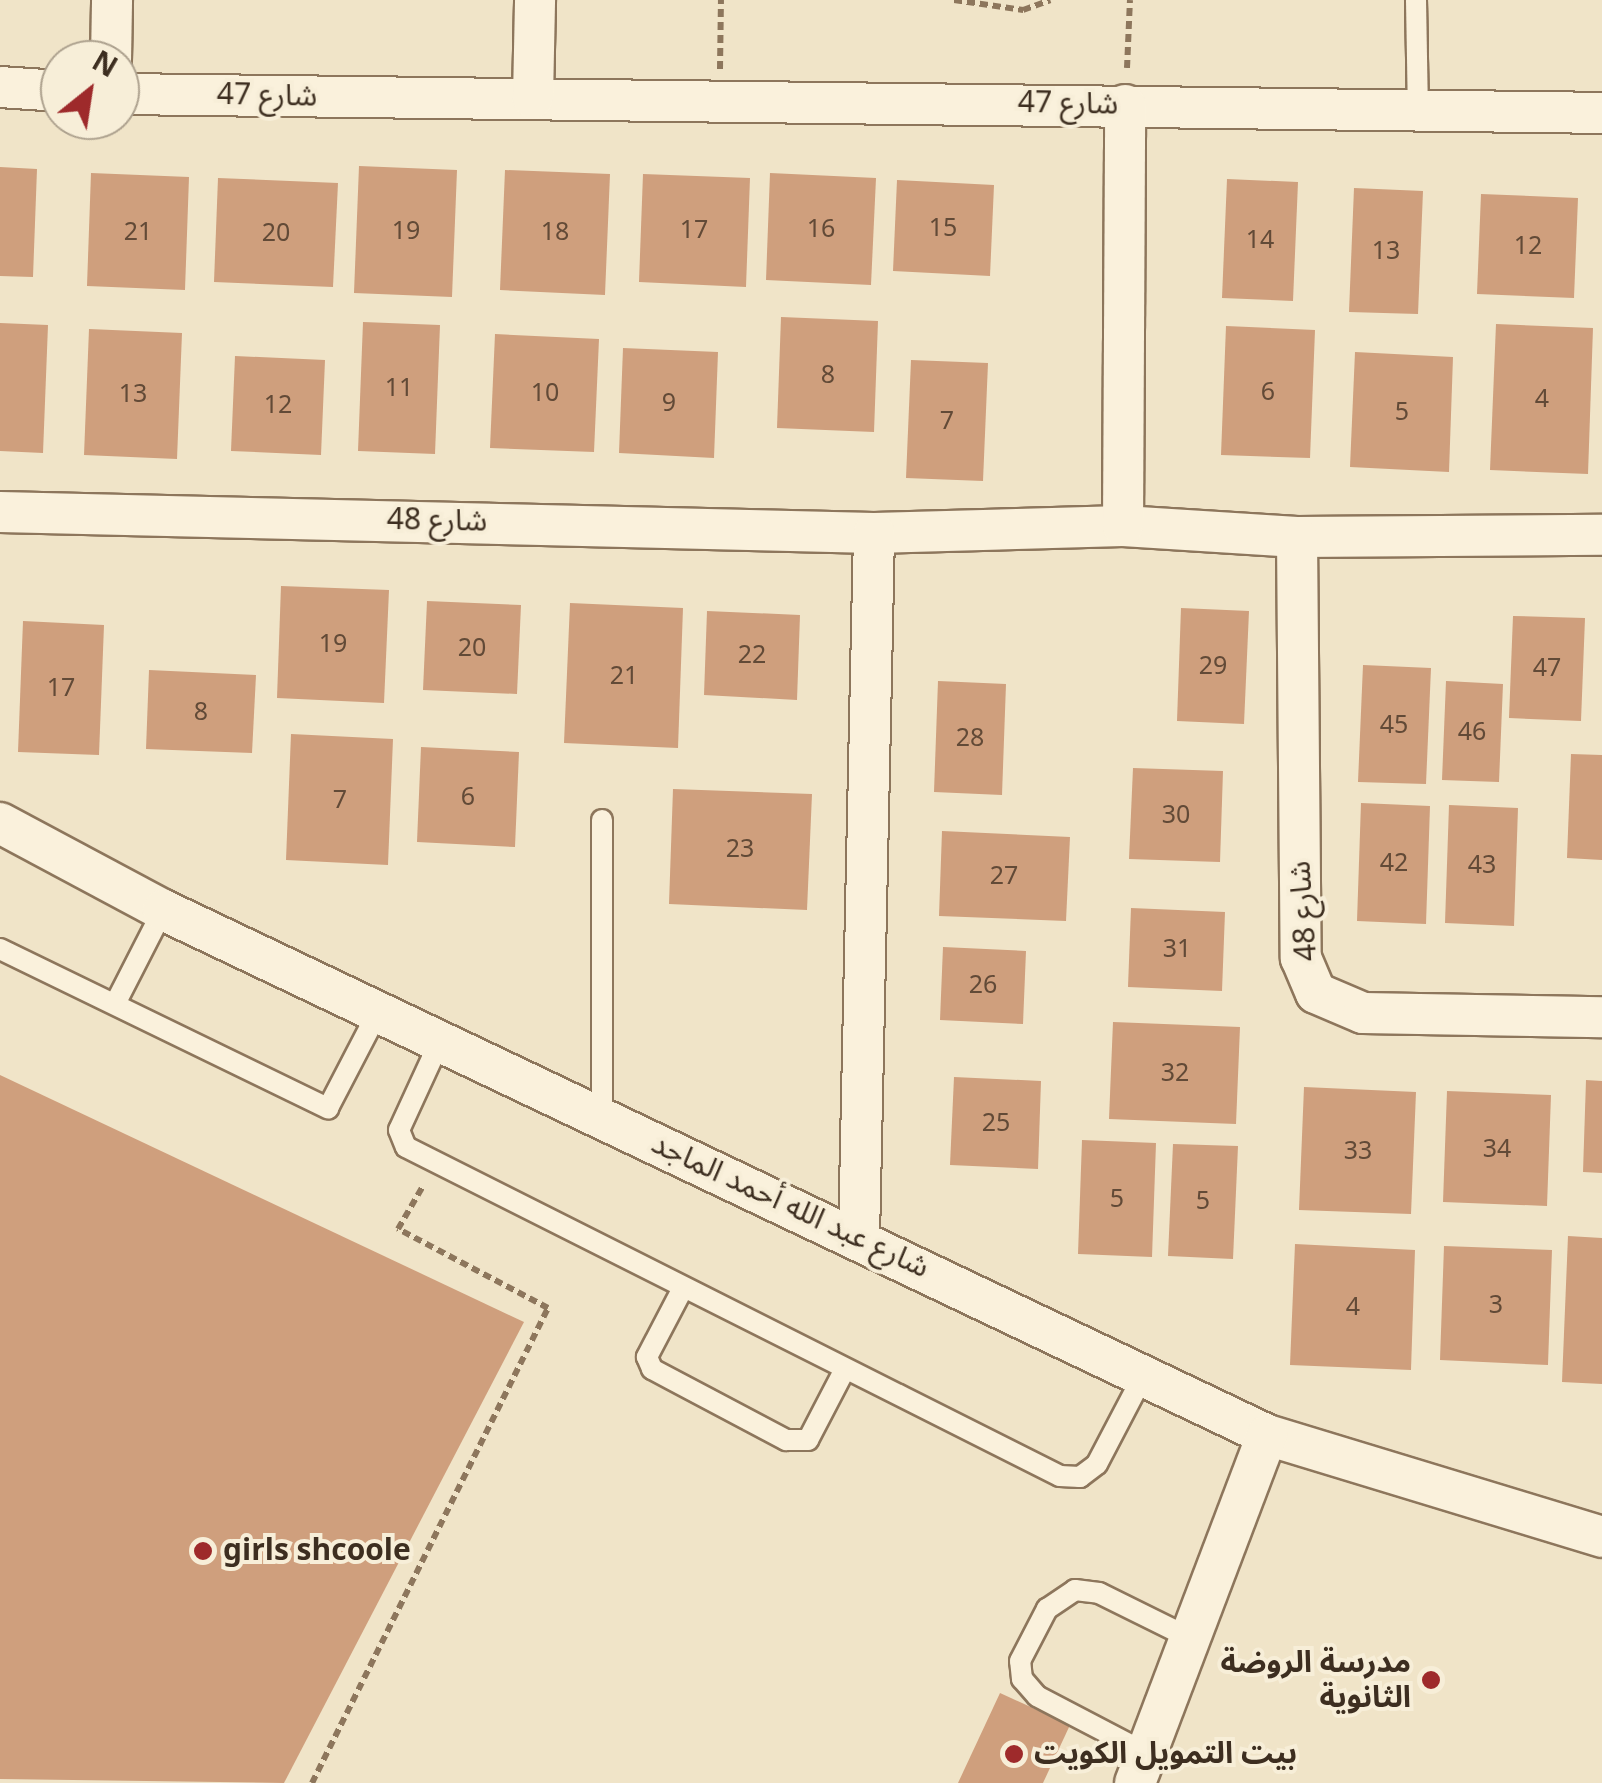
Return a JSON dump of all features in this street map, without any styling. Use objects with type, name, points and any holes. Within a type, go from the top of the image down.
[{"type":"street","points":[[111,40],[112,0]]},
{"type":"street","points":[[533,98],[535,0]]},
{"type":"street","points":[[0,87],[40,90]]},
{"type":"street","name":"شارع 47","points":[[140,94],[1126,104],[1602,114]]},
{"type":"street","points":[[1123,526],[1126,104]]},
{"type":"street","name":"شارع 48","points":[[0,512],[874,533],[1123,526],[1298,537],[1602,535]]},
{"type":"street","points":[[860,1238],[874,533]]},
{"type":"street","name":"شارع 48","points":[[1298,537],[1301,958],[1316,993],[1363,1013],[1602,1016]]},
{"type":"street","name":"شارع عبد الله أحمد الماجد","points":[[0,823],[163,910],[860,1238],[1142,1378],[1267,1435],[1602,1537]]},
{"type":"street","points":[[1141,1768],[1267,1435]]},
{"type":"lane","points":[[1416,0],[1418,112]]},
{"type":"lane","points":[[602,820],[602,1117]]},
{"type":"lane","points":[[115,1004],[163,910]]},
{"type":"lane","points":[[0,948],[328,1108],[378,1012]]},
{"type":"lane","points":[[440,1041],[399,1130],[406,1147],[1068,1478],[1097,1464],[1142,1378]]},
{"type":"lane","points":[[683,1288],[648,1362],[786,1440],[808,1440],[845,1369]]},
{"type":"lane","points":[[1141,1768],[1037,1696],[1022,1679],[1020,1661],[1047,1610],[1075,1590],[1099,1594],[1190,1638]]},
{"type":"path","points":[[720,100],[721,0]]},
{"type":"path","points":[[954,0],[1023,10],[1050,0]]},
{"type":"path","points":[[1126,104],[1130,0]]},
{"type":"path","points":[[312,1783],[548,1308],[398,1229],[436,1164]]},
{"type":"building","points":[[359,166],[457,170],[452,297],[354,293]]},
{"type":"building","points":[[0,167],[37,169],[33,277],[0,276]]},
{"type":"building","points":[[505,170],[610,174],[605,295],[500,290]]},
{"type":"building","points":[[91,173],[189,177],[185,290],[87,286]]},
{"type":"building","points":[[770,173],[876,178],[871,285],[766,280]]},
{"type":"building","points":[[643,174],[750,178],[746,287],[639,282]]},
{"type":"building","points":[[218,178],[338,183],[333,287],[214,282]]},
{"type":"building","points":[[1227,179],[1298,182],[1293,301],[1222,298]]},
{"type":"building","points":[[897,180],[994,185],[990,276],[893,271]]},
{"type":"building","points":[[1354,188],[1423,191],[1418,314],[1349,312]]},
{"type":"building","points":[[1481,194],[1578,198],[1574,298],[1477,294]]},
{"type":"building","points":[[781,317],[878,321],[874,432],[777,428]]},
{"type":"building","points":[[363,322],[440,325],[435,454],[358,451]]},
{"type":"building","points":[[0,323],[48,325],[43,453],[0,451]]},
{"type":"building","points":[[1496,324],[1593,328],[1588,474],[1490,470]]},
{"type":"building","points":[[1226,326],[1315,330],[1310,458],[1221,455]]},
{"type":"building","points":[[89,329],[182,333],[177,459],[84,455]]},
{"type":"building","points":[[495,334],[599,339],[594,452],[490,448]]},
{"type":"building","points":[[623,348],[718,352],[714,458],[619,453]]},
{"type":"building","points":[[1355,352],[1453,357],[1449,472],[1350,467]]},
{"type":"building","points":[[235,356],[325,360],[321,455],[231,451]]},
{"type":"building","points":[[911,360],[988,363],[983,481],[906,478]]},
{"type":"building","points":[[281,586],[389,590],[384,703],[277,698]]},
{"type":"building","points":[[427,601],[521,605],[517,694],[423,690]]},
{"type":"building","points":[[570,603],[683,608],[678,748],[564,743]]},
{"type":"building","points":[[1181,608],[1249,611],[1244,724],[1177,721]]},
{"type":"building","points":[[707,611],[800,615],[797,700],[704,695]]},
{"type":"building","points":[[1513,616],[1585,618],[1581,721],[1509,718]]},
{"type":"building","points":[[23,621],[104,625],[99,755],[18,752]]},
{"type":"building","points":[[1363,665],[1431,668],[1426,784],[1358,782]]},
{"type":"building","points":[[149,670],[256,675],[252,753],[146,749]]},
{"type":"building","points":[[938,681],[1006,684],[1002,795],[934,792]]},
{"type":"building","points":[[1446,681],[1503,684],[1499,782],[1442,780]]},
{"type":"building","points":[[291,734],[393,739],[388,865],[286,860]]},
{"type":"building","points":[[421,747],[519,752],[515,847],[417,842]]},
{"type":"building","points":[[1571,754],[1602,755],[1602,860],[1567,858]]},
{"type":"building","points":[[1133,768],[1223,771],[1220,862],[1129,859]]},
{"type":"building","points":[[673,789],[812,794],[807,910],[669,904]]},
{"type":"building","points":[[1361,803],[1430,806],[1426,924],[1357,921]]},
{"type":"building","points":[[1449,805],[1518,808],[1514,926],[1445,923]]},
{"type":"building","points":[[942,831],[1070,837],[1066,921],[939,916]]},
{"type":"building","points":[[1131,908],[1225,912],[1222,991],[1128,987]]},
{"type":"building","points":[[943,947],[1026,951],[1023,1024],[940,1020]]},
{"type":"building","points":[[1113,1022],[1240,1027],[1236,1124],[1109,1119]]},
{"type":"building","name":"girls shcoole","points":[[0,1075],[524,1322],[284,1783],[0,1779]]},
{"type":"building","points":[[954,1077],[1041,1081],[1038,1169],[950,1165]]},
{"type":"building","points":[[1586,1080],[1602,1081],[1602,1173],[1583,1172]]},
{"type":"building","points":[[1304,1087],[1416,1092],[1411,1214],[1299,1210]]},
{"type":"building","points":[[1447,1091],[1551,1095],[1547,1206],[1443,1202]]},
{"type":"building","points":[[1082,1140],[1156,1143],[1152,1257],[1078,1254]]},
{"type":"building","points":[[1173,1144],[1238,1146],[1233,1259],[1168,1256]]},
{"type":"building","points":[[1568,1236],[1602,1238],[1602,1384],[1562,1382]]},
{"type":"building","points":[[1295,1244],[1415,1250],[1411,1370],[1290,1365]]},
{"type":"building","points":[[1444,1246],[1552,1250],[1548,1365],[1440,1360]]},
{"type":"building","name":"بيت التمويل الكويت","points":[[1000,1693],[1070,1725],[1043,1783],[958,1783]]},
{"type":"place","name":"girls shcoole","points":[[203,1551]]},
{"type":"place","name":"مدرسة الروضة الثانوية","points":[[1431,1680]]},
{"type":"place","name":"بيت التمويل الكويت","points":[[1014,1754]]}]
